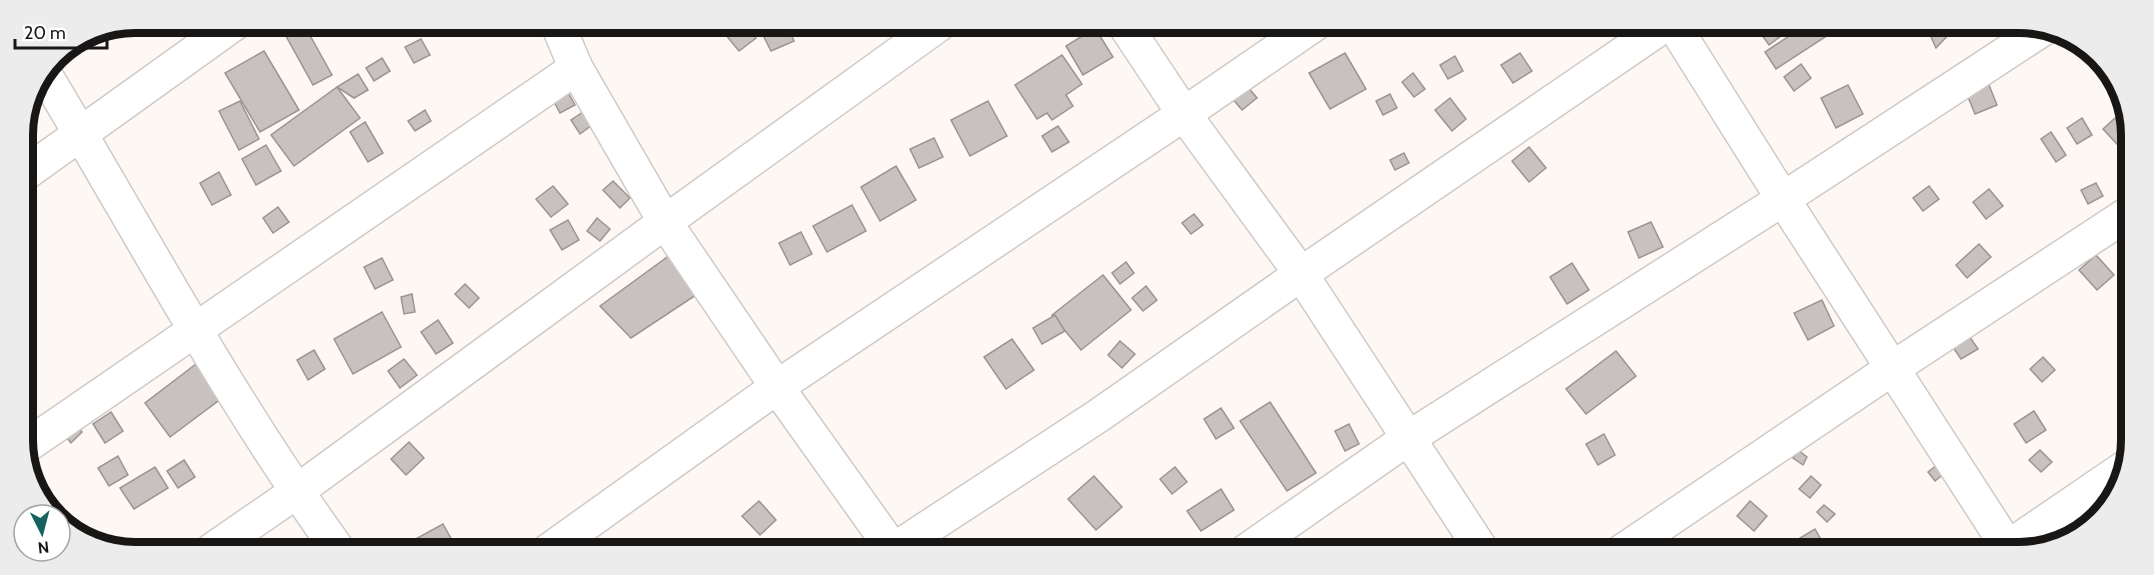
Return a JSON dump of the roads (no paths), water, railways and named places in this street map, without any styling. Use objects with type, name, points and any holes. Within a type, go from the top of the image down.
[{"type":"street","points":[[33,168],[221,33]]},
{"type":"street","points":[[561,33],[576,68],[665,222],[777,387],[887,542]]},
{"type":"street","points":[[224,542],[296,492],[927,33]]},
{"type":"street","points":[[1130,33],[1184,114],[1300,274],[1476,542]]},
{"type":"street","points":[[561,542],[777,387],[1302,33]]},
{"type":"street","points":[[907,542],[1098,416],[1300,274],[1653,33]]},
{"type":"street","points":[[1679,33],[2001,542]]},
{"type":"street","points":[[1259,542],[1407,439],[1783,200],[2035,35]]},
{"type":"street","points":[[33,441],[576,68]]},
{"type":"street","points":[[49,81],[195,330],[296,492],[333,542]]},
{"type":"street","points":[[1637,542],[2121,218]]},
{"type":"street","points":[[2020,542],[2114,475]]}]
